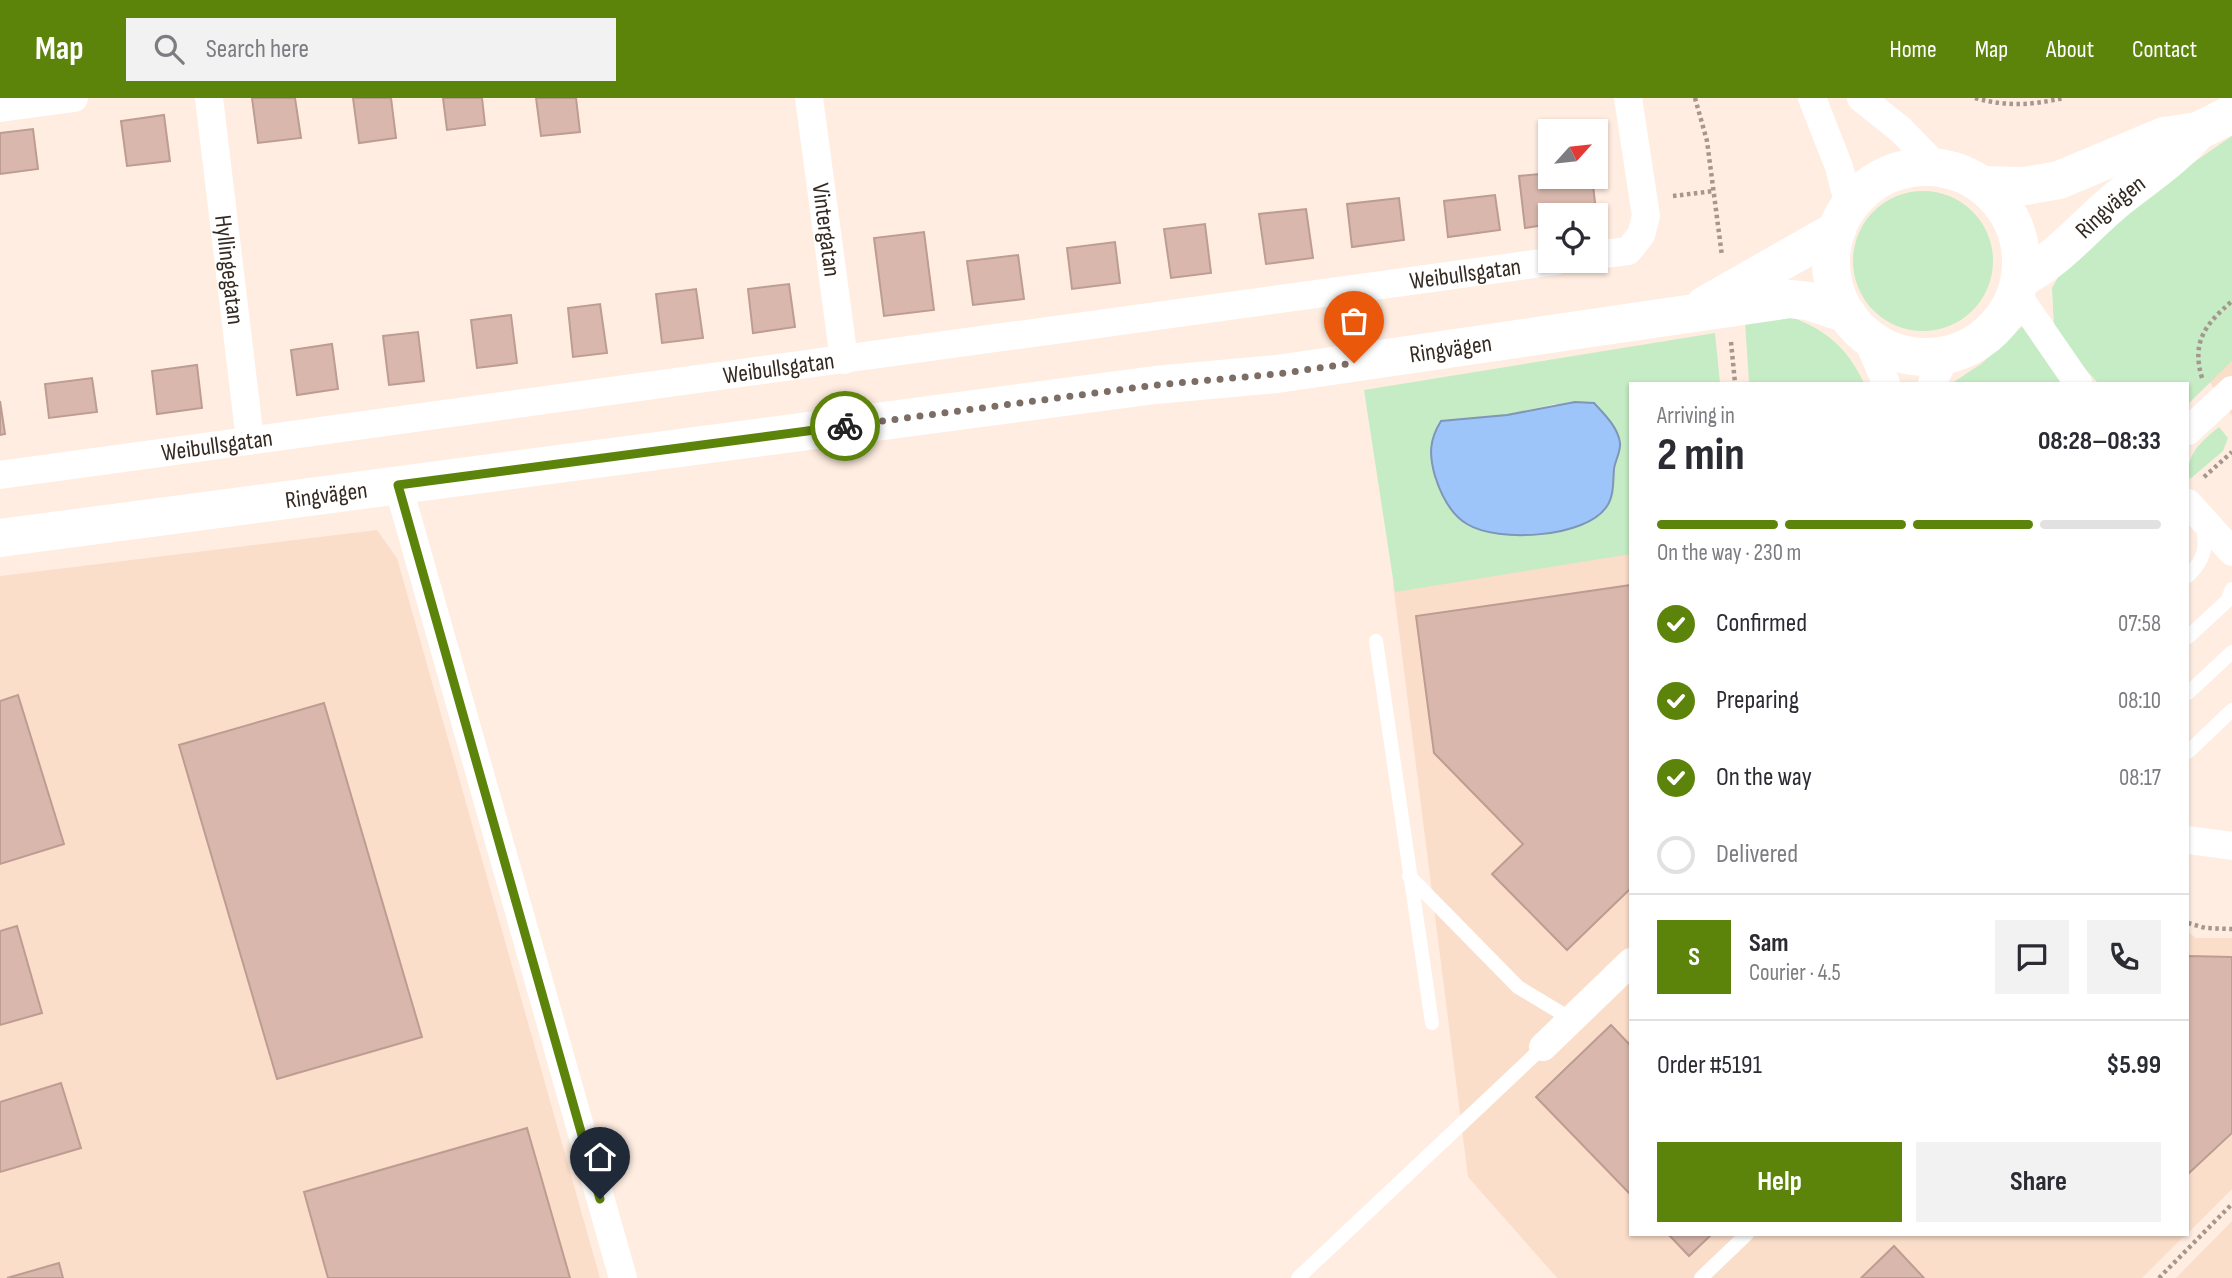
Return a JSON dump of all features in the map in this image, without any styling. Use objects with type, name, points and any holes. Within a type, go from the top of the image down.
[{"type":"main road","name":"Ringvägen","points":[[1982,185],[2025,186],[2059,180],[2164,136],[2198,131],[2232,114]]},
{"type":"main road","name":"Ringvägen","points":[[2018,286],[2047,265],[2119,198],[2174,158],[2198,131]]},
{"type":"main road","name":"Ringvägen","points":[[0,538],[1156,385],[1277,374],[1790,299],[1808,301],[1857,325],[1897,352],[1931,357],[1940,369],[2000,321],[2018,286],[2020,248],[2011,220],[1982,185],[1957,172],[1938,168],[1913,168],[1888,175],[1866,188],[1843,218],[1692,313]]},
{"type":"main road","points":[[1843,218],[1832,273],[1857,325]]},
{"type":"street","points":[[0,108],[74,98]]},
{"type":"street","name":"Hyllingegatan","points":[[209,98],[250,440]]},
{"type":"street","name":"Vintergatan","points":[[809,98],[844,360]]},
{"type":"street","points":[[1608,254],[1628,251],[1641,235],[1646,216],[1629,98]]},
{"type":"street","points":[[1812,98],[1839,167],[1843,218]]},
{"type":"street","points":[[1861,98],[1901,130],[1938,168]]},
{"type":"street","name":"Weibullsgatan","points":[[0,475],[1538,264]]},
{"type":"street","points":[[2018,286],[2077,382]]},
{"type":"street","points":[[1857,325],[1886,382]]},
{"type":"street","points":[[2189,430],[2232,390]]},
{"type":"street","points":[[398,485],[623,1278]]},
{"type":"street","points":[[2197,500],[2231,555]]},
{"type":"street","points":[[2189,840],[2232,846]]},
{"type":"street","points":[[1544,1046],[1629,964]]},
{"type":"lane","points":[[2189,575],[2198,566],[2206,550],[2197,500]]},
{"type":"lane","points":[[2189,636],[2227,601],[2232,589]]},
{"type":"lane","points":[[1376,641],[1432,1023]]},
{"type":"lane","points":[[2189,692],[2232,652]]},
{"type":"lane","points":[[2189,751],[2232,710]]},
{"type":"lane","points":[[1409,876],[1518,987],[1571,1019]]},
{"type":"lane","points":[[1298,1278],[1544,1046]]},
{"type":"lane","points":[[1701,1278],[1745,1236]]},
{"type":"path","points":[[1696,98],[1707,141],[1723,265]]},
{"type":"path","points":[[1975,98],[2000,105],[2025,106],[2064,98]]},
{"type":"path","points":[[1730,338],[1735,382]]},
{"type":"path","points":[[2197,500],[2232,452]]},
{"type":"path","points":[[2189,923],[2205,928],[2232,929]]},
{"type":"path","points":[[2159,1278],[2232,1204]]},
{"type":"shaded area","points":[[2232,361],[2232,416],[2209,381]]},
{"type":"shaded area","points":[[377,530],[397,558],[600,1278],[0,1278],[0,576]]},
{"type":"shaded area","points":[[1629,549],[1629,1236],[2184,1236],[2142,1278],[1557,1278],[1468,1177],[1393,584]]},
{"type":"shaded area","points":[[2189,933],[2196,938],[2232,938],[2232,1189],[2189,1232]]},
{"type":"shaded area","points":[[2232,1221],[2232,1278],[2176,1278]]},
{"type":"green space","points":[[2232,136],[2232,361],[2189,403],[2189,382],[2097,382],[2077,360],[2054,326],[2052,288],[2068,260],[2129,207]]},
{"type":"green space","points":[[1923,191],[1950,197],[1972,212],[1987,234],[1993,261],[1987,288],[1972,310],[1950,325],[1923,331],[1896,325],[1874,310],[1859,288],[1853,261],[1859,234],[1874,212],[1896,197]]},
{"type":"green space","points":[[1791,317],[1804,322],[1835,342],[1851,360],[1864,382],[1749,382],[1745,321]]},
{"type":"green space","points":[[2026,323],[2061,382],[1954,382],[1981,364]]},
{"type":"green space","points":[[1715,333],[1720,382],[1629,382],[1629,554],[1395,592],[1364,390]],"holes":[[[1555,404],[1620,443],[1612,490],[1604,508],[1561,532],[1441,421],[1507,415]]]},
{"type":"green space","points":[[2219,427],[2228,438],[2223,451],[2190,479],[2192,456],[2201,443]]},
{"type":"water","points":[[1575,402],[1594,403],[1614,426],[1619,437],[1620,449],[1614,469],[1611,498],[1596,517],[1562,531],[1519,535],[1481,530],[1456,515],[1440,490],[1432,461],[1432,441],[1441,421],[1507,415]]},
{"type":"building","points":[[252,98],[295,98],[301,138],[258,143]]},
{"type":"building","points":[[353,98],[391,98],[396,138],[359,143]]},
{"type":"building","points":[[443,98],[482,98],[485,125],[447,130]]},
{"type":"building","points":[[536,98],[576,98],[580,132],[541,136]]},
{"type":"building","points":[[164,115],[170,161],[127,166],[121,121]]},
{"type":"building","points":[[33,129],[38,169],[0,174],[0,133]]},
{"type":"building","points":[[1538,174],[1538,189],[1593,189],[1595,203],[1538,203],[1538,226],[1525,228],[1519,176]]},
{"type":"building","points":[[1495,195],[1500,230],[1448,237],[1444,201]]},
{"type":"building","points":[[1399,198],[1404,240],[1352,247],[1347,204]]},
{"type":"building","points":[[1306,209],[1313,258],[1266,264],[1259,214]]},
{"type":"building","points":[[1205,224],[1211,273],[1171,278],[1164,229]]},
{"type":"building","points":[[924,232],[934,310],[884,316],[874,238]]},
{"type":"building","points":[[1115,242],[1120,283],[1072,289],[1067,248]]},
{"type":"building","points":[[1018,255],[1024,299],[973,305],[967,261]]},
{"type":"building","points":[[789,284],[795,327],[753,333],[748,289]]},
{"type":"building","points":[[696,289],[703,338],[662,343],[656,294]]},
{"type":"building","points":[[600,304],[607,353],[573,357],[568,308]]},
{"type":"building","points":[[511,315],[517,363],[477,368],[471,320]]},
{"type":"building","points":[[418,332],[424,381],[389,385],[383,336]]},
{"type":"building","points":[[332,344],[338,389],[297,395],[291,350]]},
{"type":"building","points":[[197,365],[202,408],[157,414],[152,371]]},
{"type":"building","points":[[92,378],[97,412],[49,418],[45,384]]},
{"type":"building","points":[[0,401],[5,434],[0,435]]},
{"type":"building","points":[[1629,585],[1629,890],[1567,950],[1492,874],[1523,844],[1434,753],[1416,616]]},
{"type":"building","points":[[18,695],[64,844],[0,864],[0,701]]},
{"type":"building","points":[[324,703],[422,1037],[277,1079],[179,745]]},
{"type":"building","points":[[17,926],[42,1013],[0,1025],[0,931]]},
{"type":"building","points":[[2189,956],[2232,957],[2232,1133],[2189,1173]]},
{"type":"building","points":[[1611,1025],[1629,1044],[1629,1193],[1536,1097]]},
{"type":"building","points":[[61,1083],[81,1148],[0,1172],[0,1102]]},
{"type":"building","points":[[527,1128],[570,1278],[328,1278],[304,1192]]},
{"type":"building","points":[[1670,1236],[1710,1236],[1689,1256]]},
{"type":"building","points":[[1894,1246],[1924,1278],[1861,1278]]},
{"type":"building","points":[[59,1263],[63,1278],[7,1278]]},
{"type":"way so far","points":[[845,426],[1156,385],[1277,374],[1354,363]]},
{"type":"route","points":[[600,1199],[398,485],[845,426]]}]
